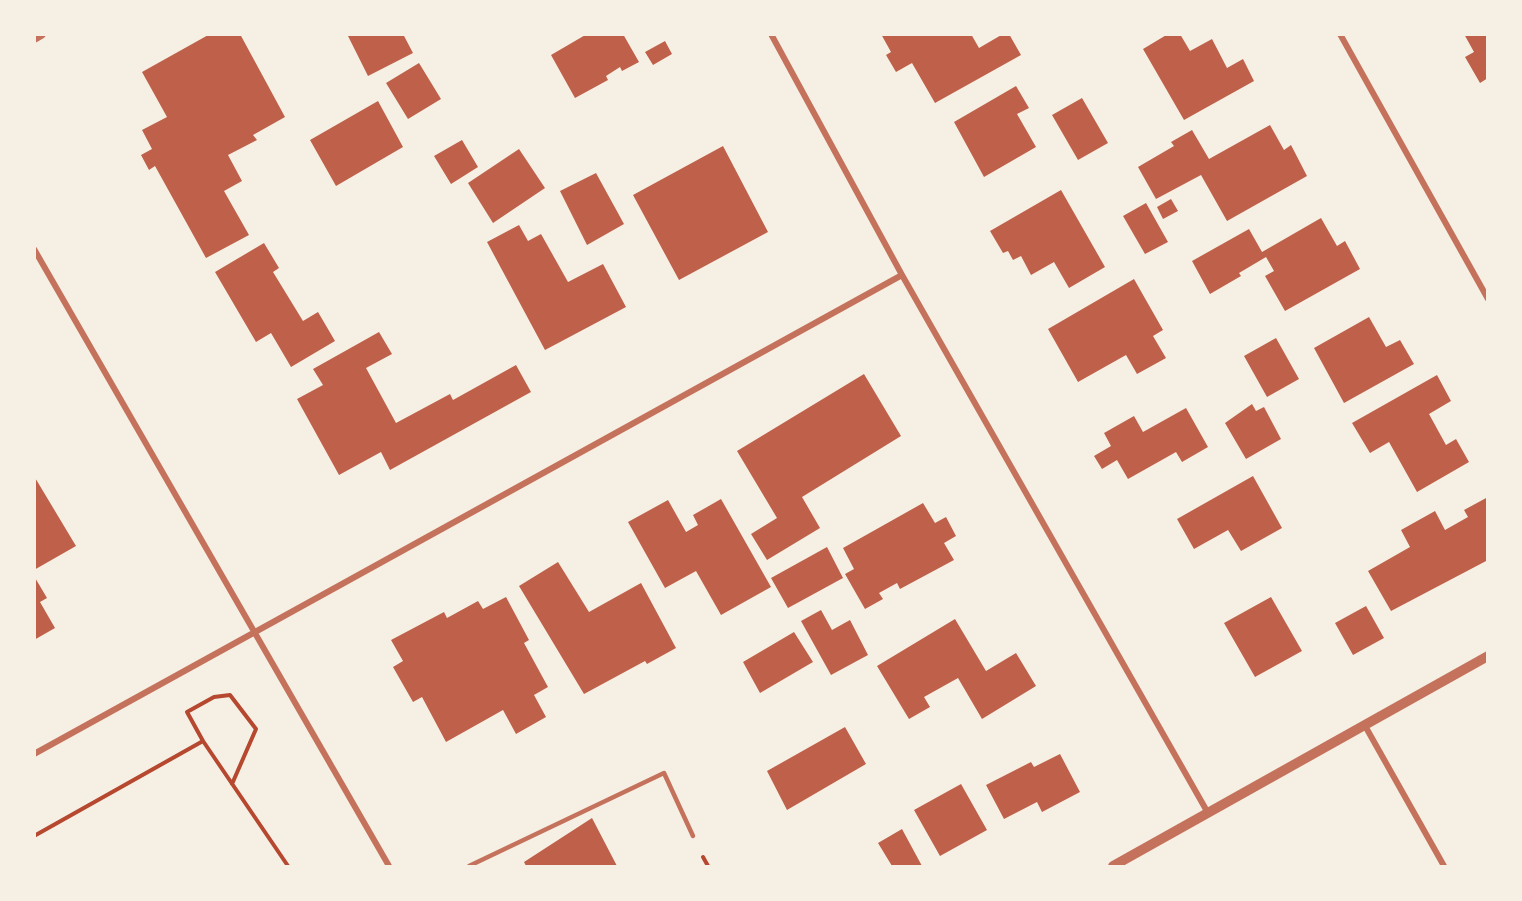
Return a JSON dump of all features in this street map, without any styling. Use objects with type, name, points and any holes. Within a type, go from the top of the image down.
[{"type":"street","points":[[34,38],[41,34]]},
{"type":"street","points":[[771,34],[902,275],[1208,813]]},
{"type":"street","points":[[1340,34],[1488,299]]},
{"type":"street","points":[[34,249],[389,867]]},
{"type":"street","points":[[34,754],[902,275]]},
{"type":"street","points":[[1113,867],[1488,656]]},
{"type":"street","points":[[1364,724],[1444,867]]},
{"type":"lane","points":[[469,867],[664,773],[693,836]]},
{"type":"path","points":[[232,784],[256,729],[230,695],[214,697],[187,712],[203,741],[232,784],[288,867]]},
{"type":"path","points":[[34,836],[203,741]]},
{"type":"building","points":[[210,34],[240,34],[285,117],[253,135],[257,140],[228,155],[242,181],[224,191],[249,235],[206,258],[155,166],[149,170],[141,155],[152,149],[142,130],[167,117],[142,72]]},
{"type":"building","points":[[347,34],[403,34],[413,53],[368,76]]},
{"type":"building","points":[[587,34],[623,34],[639,62],[622,71],[620,67],[606,76],[608,80],[575,98],[551,55]]},
{"type":"building","points":[[881,34],[971,34],[979,48],[1003,34],[1009,34],[1021,55],[935,103],[912,63],[896,72],[886,55],[891,52]]},
{"type":"building","points":[[1168,34],[1180,34],[1190,51],[1212,39],[1227,68],[1243,59],[1254,81],[1184,120],[1143,49]]},
{"type":"building","points":[[1464,34],[1488,34],[1488,78],[1480,83],[1465,57],[1474,52]]},
{"type":"building","points":[[665,41],[672,54],[653,65],[645,52]]},
{"type":"building","points":[[419,63],[441,99],[408,119],[386,83]]},
{"type":"building","points":[[1016,86],[1029,108],[1017,114],[1036,147],[984,177],[954,122]]},
{"type":"building","points":[[1082,98],[1108,143],[1078,160],[1052,115]]},
{"type":"building","points":[[378,101],[403,147],[336,186],[310,140]]},
{"type":"building","points":[[1270,125],[1284,150],[1291,145],[1307,176],[1227,221],[1201,175],[1156,199],[1138,167],[1174,146],[1171,142],[1192,130],[1209,159]]},
{"type":"building","points":[[462,140],[478,167],[451,184],[434,156]]},
{"type":"building","points":[[723,146],[768,232],[679,280],[633,195]]},
{"type":"building","points":[[519,149],[545,188],[493,223],[468,183]]},
{"type":"building","points":[[596,173],[624,224],[587,245],[560,191]]},
{"type":"building","points":[[1061,190],[1105,267],[1069,288],[1054,262],[1031,275],[1021,256],[1013,260],[1008,251],[1003,253],[990,231]]},
{"type":"building","points":[[1171,199],[1178,211],[1163,219],[1157,207]]},
{"type":"building","points":[[1146,203],[1168,242],[1145,254],[1123,216]]},
{"type":"building","points":[[1321,218],[1337,246],[1345,241],[1360,269],[1285,311],[1265,276],[1274,271],[1266,257],[1239,273],[1241,276],[1210,294],[1192,261],[1249,229],[1262,252]]},
{"type":"building","points":[[519,225],[528,241],[541,234],[568,282],[603,264],[626,307],[545,350],[487,242]]},
{"type":"building","points":[[264,243],[279,268],[273,272],[303,321],[318,312],[335,341],[291,367],[271,333],[256,342],[215,272]]},
{"type":"building","points":[[1134,279],[1163,330],[1153,336],[1166,358],[1137,374],[1126,355],[1078,382],[1048,329]]},
{"type":"building","points":[[1369,317],[1386,347],[1400,340],[1414,364],[1344,403],[1314,348]]},
{"type":"building","points":[[379,332],[392,354],[366,368],[396,423],[450,394],[453,400],[516,365],[531,392],[390,470],[381,452],[339,475],[297,399],[323,385],[313,369]]},
{"type":"building","points":[[1276,338],[1299,379],[1267,397],[1244,356]]},
{"type":"building","points":[[864,374],[901,436],[802,497],[820,528],[767,560],[751,534],[777,518],[737,451]]},
{"type":"building","points":[[1437,375],[1451,401],[1429,414],[1446,445],[1456,439],[1469,462],[1417,492],[1389,442],[1370,453],[1352,423]]},
{"type":"building","points":[[1252,404],[1256,411],[1264,407],[1281,439],[1246,459],[1225,423]]},
{"type":"building","points":[[1186,408],[1208,447],[1182,462],[1176,452],[1128,479],[1117,460],[1102,469],[1094,456],[1111,446],[1104,433],[1134,416],[1143,432]]},
{"type":"building","points":[[34,476],[76,546],[34,570]]},
{"type":"building","points":[[1253,476],[1282,528],[1241,551],[1228,530],[1194,549],[1177,519]]},
{"type":"building","points":[[1488,497],[1488,560],[1391,611],[1368,571],[1410,547],[1401,530],[1435,511],[1445,530],[1468,517],[1464,510]]},
{"type":"building","points":[[721,499],[771,587],[721,615],[696,571],[665,588],[628,522],[668,500],[686,532],[698,525],[693,515]]},
{"type":"building","points":[[923,503],[935,523],[946,517],[956,536],[944,543],[954,560],[900,589],[897,583],[879,593],[883,599],[865,609],[845,574],[854,569],[843,548]]},
{"type":"building","points":[[827,547],[843,578],[788,608],[771,578]]},
{"type":"building","points":[[558,562],[589,612],[641,583],[676,648],[647,664],[645,661],[584,694],[519,586]]},
{"type":"building","points":[[34,576],[47,598],[40,602],[55,628],[34,640]]},
{"type":"building","points":[[506,597],[529,640],[524,643],[548,687],[534,695],[546,717],[516,734],[503,710],[446,742],[422,697],[413,702],[393,667],[403,661],[391,640],[444,612],[447,618],[478,601],[483,609]]},
{"type":"building","points":[[1271,597],[1302,651],[1255,677],[1224,623]]},
{"type":"building","points":[[1366,606],[1384,638],[1353,655],[1335,623]]},
{"type":"building","points":[[821,610],[832,630],[850,620],[868,655],[831,675],[801,621]]},
{"type":"building","points":[[955,619],[986,671],[1016,653],[1036,686],[982,719],[958,678],[924,697],[930,707],[909,719],[877,666]]},
{"type":"building","points":[[794,632],[813,662],[760,693],[743,662]]},
{"type":"building","points":[[845,727],[866,764],[787,810],[767,771]]},
{"type":"building","points":[[1060,754],[1080,792],[1042,812],[1037,802],[1004,819],[986,785],[1031,762],[1034,767]]},
{"type":"building","points":[[961,784],[987,830],[940,856],[914,810]]},
{"type":"building","points":[[592,818],[617,866],[526,866],[524,862]]},
{"type":"building","points":[[902,829],[922,866],[892,866],[878,843]]}]
